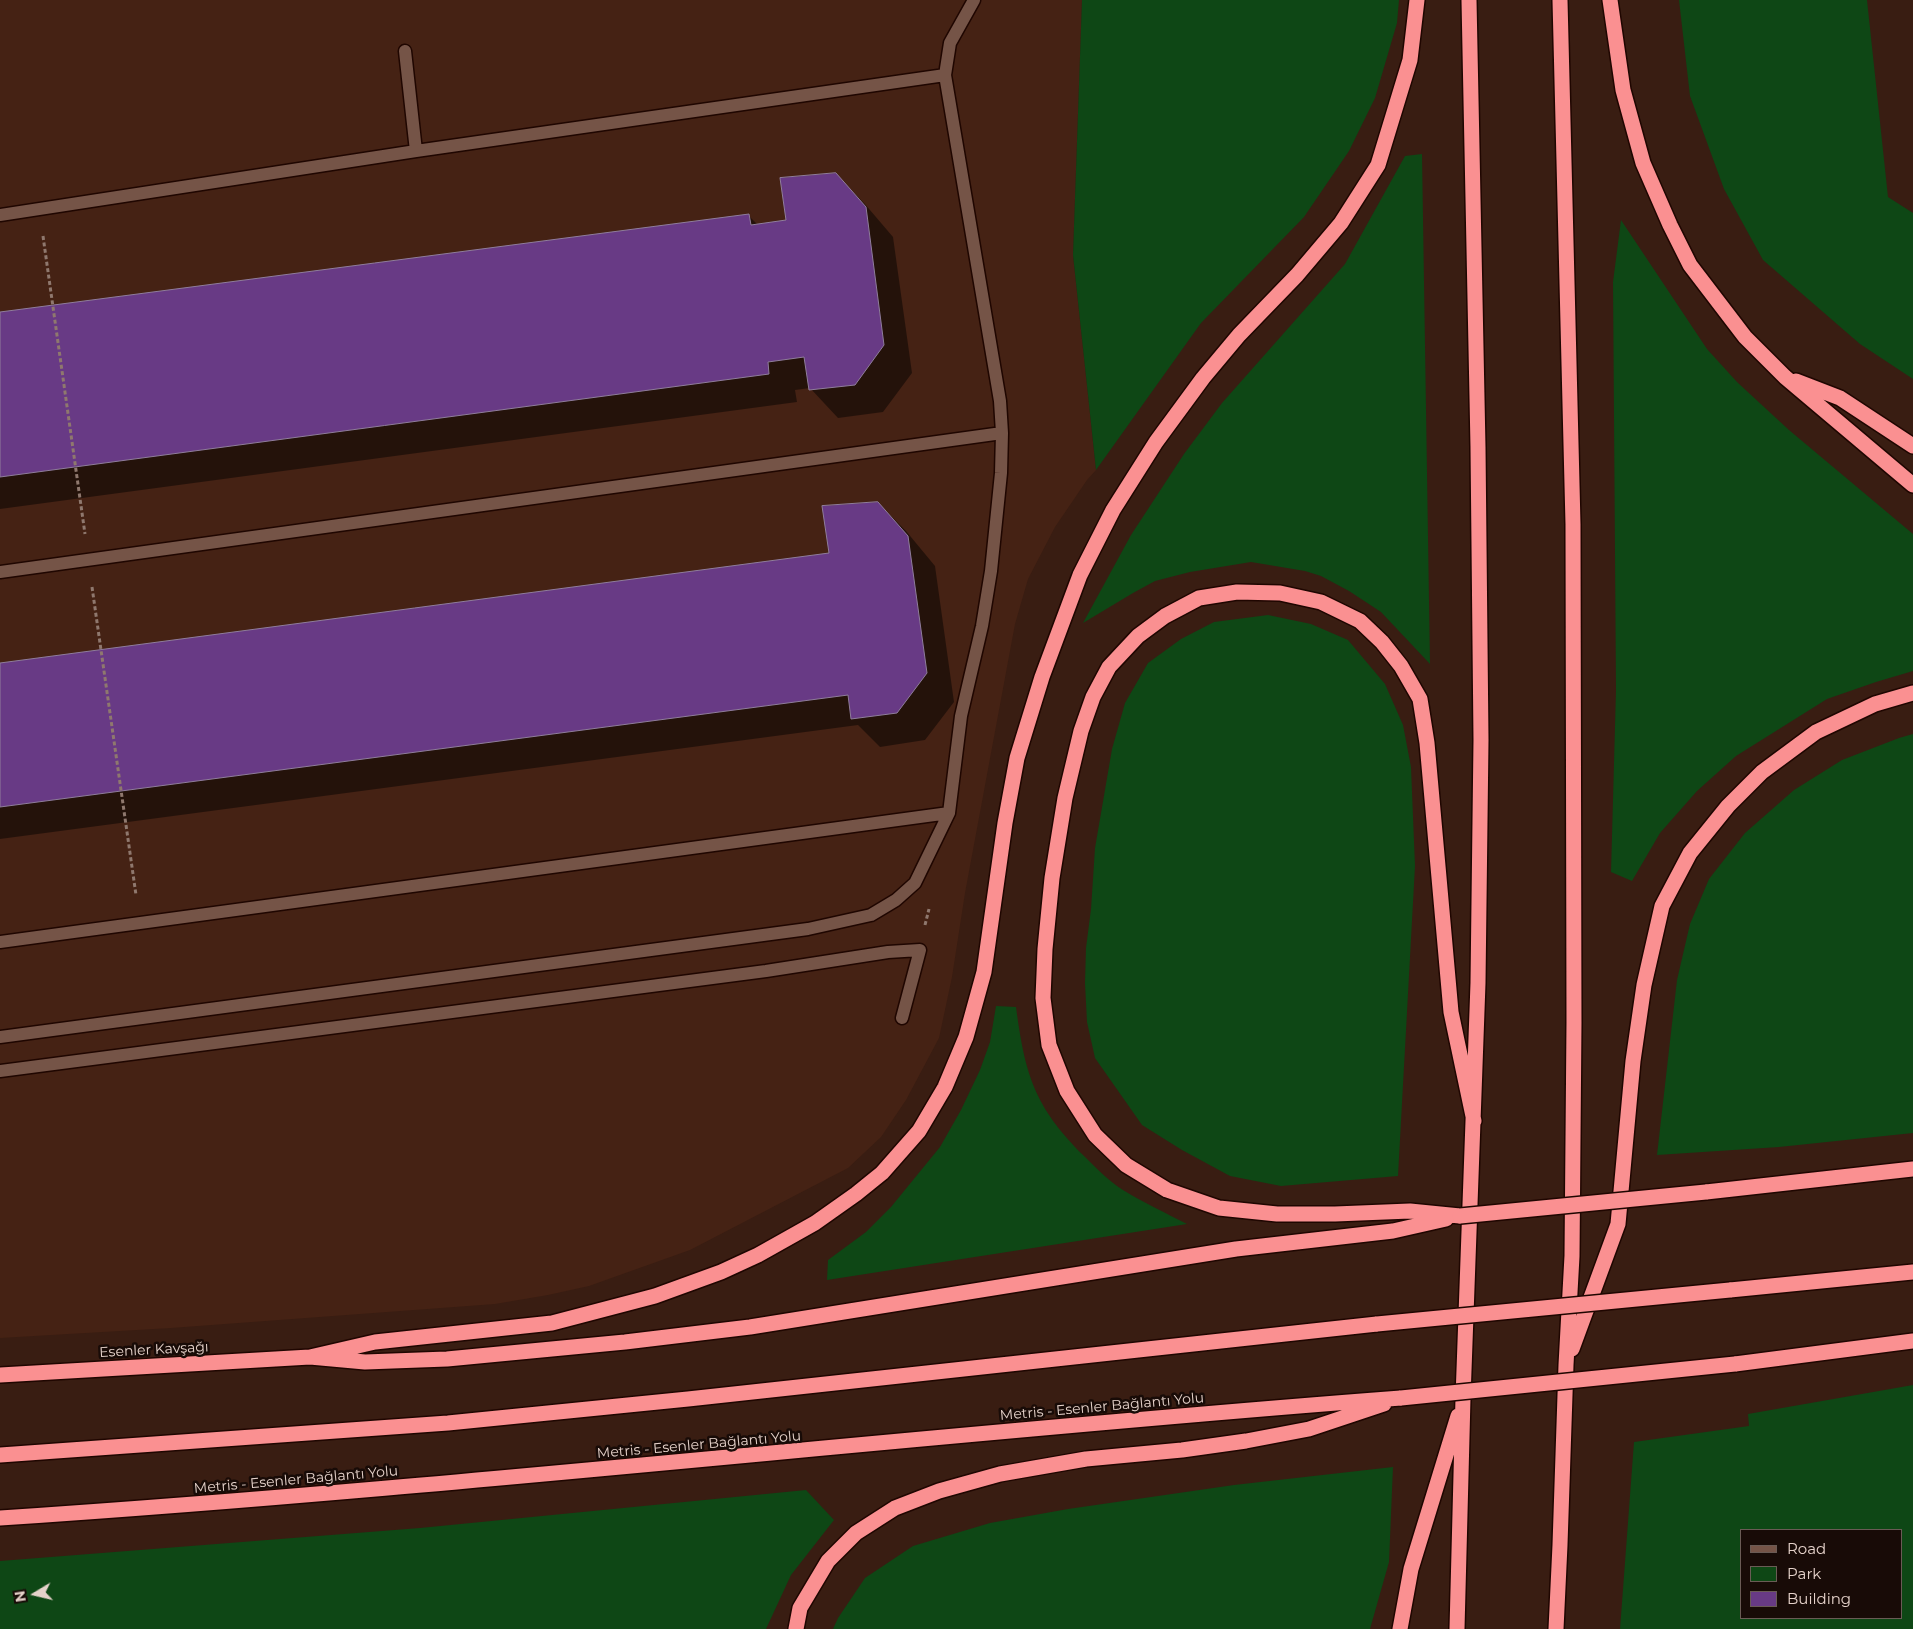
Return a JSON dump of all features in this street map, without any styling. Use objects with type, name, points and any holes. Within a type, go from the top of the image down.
[{"type":"highway","points":[[310,1357],[375,1342],[552,1323],[655,1296],[721,1272],[758,1256],[815,1223],[856,1194],[882,1173],[919,1131],[945,1088],[966,1037],[984,972],[1005,823],[1017,758],[1042,677],[1080,575],[1114,510],[1156,442],[1203,378],[1239,335],[1297,275],[1341,223],[1378,166],[1410,60],[1417,0]]},
{"type":"highway","points":[[1458,1629],[1463,1398],[1478,984],[1481,730],[1478,447],[1469,0]]},
{"type":"highway","points":[[1556,1629],[1572,1256],[1573,534],[1560,0]]},
{"type":"highway","points":[[1610,0],[1623,90],[1643,163],[1690,265],[1745,337],[1785,376],[1913,485]]},
{"type":"highway","points":[[1785,376],[1840,398],[1913,446]]},
{"type":"highway","points":[[1460,1216],[1410,1211],[1277,1214],[1219,1208],[1167,1190],[1126,1165],[1095,1135],[1067,1091],[1049,1045],[1043,998],[1052,878],[1065,798],[1081,730],[1093,697],[1109,667],[1138,636],[1165,616],[1199,598],[1237,592],[1280,593],[1321,602],[1360,621],[1382,642],[1401,666],[1420,700],[1427,743],[1452,1012],[1474,1121]]},
{"type":"highway","points":[[1566,1365],[1618,1224],[1633,1062],[1644,985],[1662,906],[1690,853],[1728,806],[1762,772],[1816,732],[1875,704],[1913,693]]},
{"type":"highway","points":[[310,1357],[365,1362],[447,1358],[625,1342],[750,1327],[1236,1249],[1393,1231],[1460,1216],[1706,1192],[1913,1169]]},
{"type":"highway","points":[[0,1455],[457,1422],[688,1399],[1377,1324],[1913,1272]]},
{"type":"highway","points":[[796,1629],[800,1608],[828,1561],[856,1533],[895,1508],[939,1491],[1000,1474],[1086,1458],[1182,1450],[1310,1429],[1401,1398],[1735,1364],[1913,1341]]},
{"type":"highway","name":"Esenler Kavşağı","points":[[0,1375],[310,1357]]},
{"type":"highway","name":"Metris - Esenler Bağlantı Yolu","points":[[0,1518],[506,1479],[1138,1420],[1401,1398]]},
{"type":"highway","points":[[1400,1629],[1411,1570],[1463,1398]]},
{"type":"lane","points":[[0,1037],[808,929],[871,915],[896,900],[915,882],[949,813],[962,716],[982,626],[991,571],[1001,473],[1002,433],[1000,401],[945,75],[950,43],[974,0]]},
{"type":"lane","points":[[405,51],[416,151]]},
{"type":"lane","points":[[0,215],[416,151],[945,75]]},
{"type":"lane","points":[[0,572],[1002,433]]},
{"type":"lane","points":[[0,942],[949,813]]},
{"type":"lane","points":[[0,1071],[175,1050],[766,971],[888,952],[920,950],[902,1018]]},
{"type":"shaded area","points":[[0,0],[1082,0],[1073,255],[1096,470],[1055,527],[1028,579],[1015,624],[965,893],[952,977],[939,1038],[906,1100],[881,1137],[848,1168],[690,1250],[589,1286],[548,1295],[495,1304],[171,1328],[0,1338]]},
{"type":"green space","points":[[1082,0],[1399,0],[1397,23],[1375,98],[1349,151],[1304,217],[1201,323],[1096,470],[1073,255]]},
{"type":"green space","points":[[1679,0],[1867,0],[1888,197],[1913,213],[1913,379],[1860,344],[1763,260],[1724,189],[1690,96]]},
{"type":"green space","points":[[1422,154],[1430,664],[1381,612],[1349,591],[1321,576],[1305,571],[1251,562],[1190,572],[1155,581],[1083,623],[1131,535],[1184,454],[1222,403],[1345,264],[1405,156]]},
{"type":"green space","points":[[1621,220],[1707,349],[1737,382],[1789,430],[1913,534],[1913,671],[1827,699],[1736,756],[1697,791],[1660,833],[1632,881],[1611,872],[1616,690],[1613,282]]},
{"type":"green space","points":[[1268,615],[1311,624],[1348,640],[1385,684],[1403,725],[1411,767],[1415,866],[1398,1176],[1281,1186],[1230,1176],[1182,1150],[1142,1125],[1095,1058],[1087,1022],[1086,948],[1095,848],[1112,749],[1125,703],[1148,663],[1181,639],[1214,622]]},
{"type":"green space","points":[[1913,734],[1913,1133],[1779,1147],[1657,1155],[1677,980],[1690,924],[1709,879],[1745,833],[1794,790],[1842,760]]},
{"type":"green space","points":[[996,1006],[1016,1007],[1023,1052],[1034,1088],[1053,1121],[1066,1137],[1097,1169],[1118,1186],[1187,1224],[827,1280],[828,1260],[866,1232],[891,1207],[940,1147],[961,1110],[980,1070],[990,1042]]},
{"type":"green space","points":[[1913,1385],[1913,1629],[1620,1629],[1634,1442],[1749,1426],[1748,1414]]},
{"type":"green space","points":[[1393,1467],[1389,1562],[1370,1629],[833,1629],[838,1618],[865,1578],[913,1546],[990,1523],[1068,1509],[1234,1485]]},
{"type":"green space","points":[[806,1490],[834,1520],[791,1575],[766,1629],[0,1629],[0,1561],[420,1528]]},
{"type":"building","points":[[836,173],[866,207],[884,345],[855,385],[809,390],[804,357],[768,362],[769,374],[0,477],[0,312],[749,214],[751,225],[786,220],[780,178]]},
{"type":"building","points":[[878,502],[908,536],[927,673],[897,713],[851,719],[848,695],[0,807],[0,663],[829,553],[822,506]]}]
